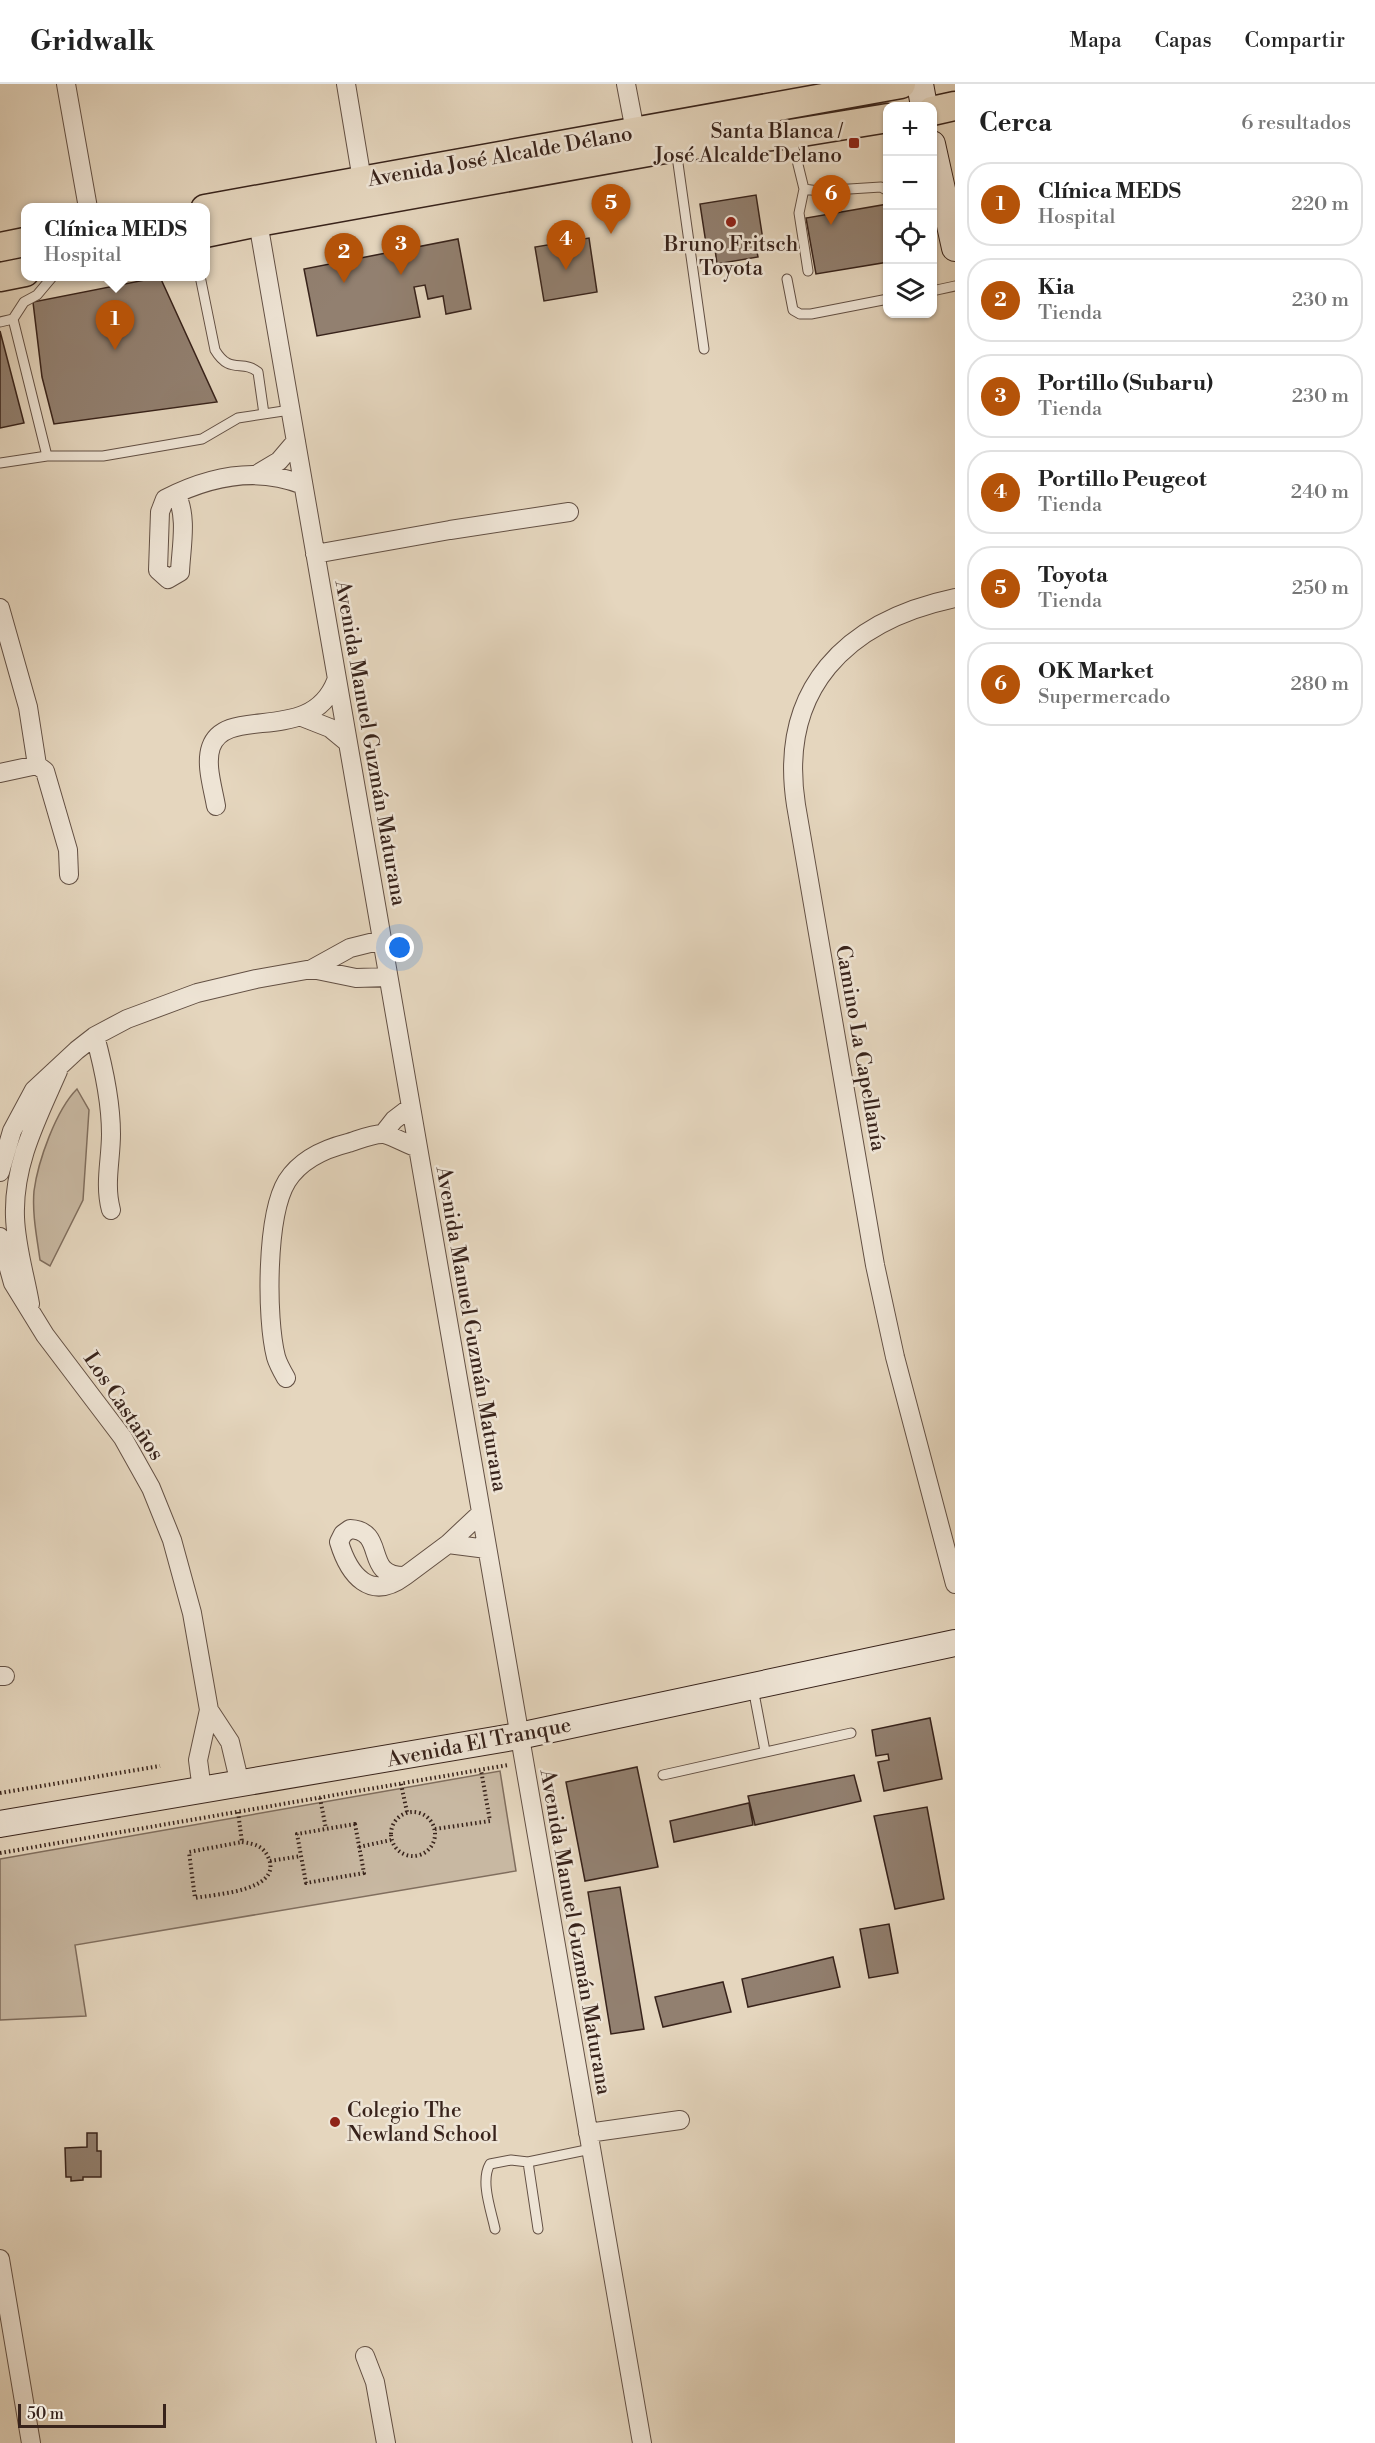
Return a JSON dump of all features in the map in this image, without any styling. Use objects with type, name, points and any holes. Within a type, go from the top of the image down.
[{"type":"main road","name":"Avenida José Alcalde Délano","points":[[210,208],[901,84]]},
{"type":"main road","points":[[920,84],[923,102]]},
{"type":"main road","points":[[937,110],[955,106]]},
{"type":"main road","name":"Avenida José Alcalde Délano","points":[[210,232],[676,147],[790,134],[883,119]]},
{"type":"main road","points":[[938,158],[949,236]]},
{"type":"main road","points":[[0,247],[21,243]]},
{"type":"main road","points":[[0,278],[21,273]]},
{"type":"main road","name":"Avenida El Tranque","points":[[0,1824],[519,1736],[955,1644]]},
{"type":"street","points":[[66,84],[87,203]]},
{"type":"street","points":[[346,84],[362,180]]},
{"type":"street","points":[[626,84],[635,131]]},
{"type":"street","name":"Avenida Manuel Guzmán Maturana","points":[[258,222],[642,2443]]},
{"type":"street","points":[[259,474],[279,461],[296,441]]},
{"type":"street","points":[[176,494],[214,481],[259,474],[282,477],[303,485]]},
{"type":"street","points":[[315,555],[450,530],[568,512]]},
{"type":"street","name":"Camino La Capellanía","points":[[955,598],[919,607],[883,623],[842,652],[819,678],[803,708],[797,726],[791,761],[798,817],[875,1265],[955,1584]]},
{"type":"street","points":[[0,608],[28,707],[38,765],[49,779],[70,856],[69,874]]},
{"type":"street","points":[[216,806],[209,767],[211,746],[226,730],[302,717],[326,701],[336,681]]},
{"type":"street","points":[[302,717],[330,728],[347,742]]},
{"type":"street","points":[[0,773],[38,765]]},
{"type":"street","name":"Los Castaños","points":[[31,1309],[4,1170],[30,1134],[61,1066],[95,1036],[127,1019],[196,993],[312,969],[350,948],[382,940]]},
{"type":"street","name":"Los Castaños","points":[[312,969],[356,978],[388,977]]},
{"type":"street","points":[[95,1036],[110,1103],[111,1153],[107,1183],[111,1210]]},
{"type":"street","points":[[383,1134],[394,1120],[411,1107]]},
{"type":"street","points":[[286,1378],[276,1359],[270,1317],[270,1265],[279,1195],[288,1178],[328,1148],[383,1134],[418,1148]]},
{"type":"street","name":"Los Castaños","points":[[0,1238],[13,1283],[45,1335],[118,1431],[154,1496],[184,1576],[209,1710],[230,1742],[240,1784]]},
{"type":"street","points":[[405,1576],[448,1544],[481,1513]]},
{"type":"street","points":[[448,1544],[487,1549]]},
{"type":"street","name":"Los Castaños","points":[[202,1790],[198,1760],[209,1710]]},
{"type":"street","points":[[590,2141],[680,2120]]},
{"type":"street","points":[[0,2259],[31,2443]]},
{"type":"street","points":[[365,2356],[375,2382],[386,2443]]},
{"type":"lane","points":[[790,134],[804,189],[799,213],[808,271]]},
{"type":"lane","points":[[676,147],[705,349]]},
{"type":"lane","points":[[804,189],[818,191],[883,188]]},
{"type":"lane","points":[[787,279],[793,310],[800,314],[811,314],[883,300]]},
{"type":"lane","points":[[0,322],[13,319],[24,302],[38,296],[49,281]]},
{"type":"lane","points":[[201,281],[215,350],[220,359],[231,366],[252,368],[258,372],[264,414]]},
{"type":"lane","points":[[937,290],[955,286]]},
{"type":"lane","points":[[0,315],[13,319]]},
{"type":"lane","points":[[13,319],[47,456]]},
{"type":"lane","points":[[0,463],[47,456],[103,456],[202,439],[238,418],[290,410]]},
{"type":"lane","points":[[752,1686],[765,1751]]},
{"type":"lane","points":[[663,1775],[851,1733]]},
{"type":"lane","points":[[495,2229],[486,2181],[486,2171],[490,2164],[511,2160],[528,2162],[590,2141]]},
{"type":"lane","points":[[528,2162],[538,2229]]},
{"type":"path","points":[[0,1852],[524,1762]]},
{"type":"path","points":[[0,1793],[160,1766]]},
{"type":"path","points":[[435,1829],[490,1821],[480,1770]]},
{"type":"path","points":[[401,1784],[407,1812]]},
{"type":"path","points":[[320,1798],[326,1829]]},
{"type":"path","points":[[238,1812],[243,1842]]},
{"type":"path","points":[[407,1812],[427,1817],[435,1829],[433,1844],[422,1855],[407,1856],[394,1847],[391,1840],[392,1826],[400,1815],[407,1812]]},
{"type":"path","points":[[355,1824],[359,1847],[364,1873],[306,1883],[297,1834],[355,1824]]},
{"type":"path","points":[[359,1847],[391,1840]]},
{"type":"path","points":[[243,1842],[256,1844],[264,1849],[270,1861],[270,1872],[262,1883],[195,1898],[189,1852],[243,1842]]},
{"type":"path","points":[[270,1861],[301,1856]]},
{"type":"shaded area","points":[[77,1089],[89,1110],[83,1200],[50,1266],[40,1260],[34,1217],[34,1191],[39,1165],[49,1137],[69,1098]]},
{"type":"shaded area","points":[[500,1771],[516,1871],[75,1945],[86,2016],[0,2020],[0,1859]]},
{"type":"building","name":"Bruno Fritsch Toyota","points":[[756,195],[763,240],[755,242],[758,257],[717,264],[715,249],[707,250],[700,204]]},
{"type":"building","points":[[883,205],[883,263],[816,274],[806,218]]},
{"type":"building","points":[[589,238],[597,292],[544,301],[535,247]]},
{"type":"building","points":[[458,239],[471,309],[446,314],[443,296],[428,299],[425,285],[414,287],[420,317],[317,336],[304,269]]},
{"type":"building","points":[[140,281],[162,281],[217,402],[54,424],[42,377],[33,302]]},
{"type":"building","points":[[0,331],[24,423],[0,428]]},
{"type":"building","points":[[930,1718],[942,1779],[884,1791],[878,1762],[889,1760],[888,1754],[876,1756],[872,1730]]},
{"type":"building","points":[[637,1767],[658,1867],[585,1881],[566,1782]]},
{"type":"building","points":[[854,1775],[861,1801],[755,1825],[748,1796]]},
{"type":"building","points":[[749,1803],[753,1825],[674,1842],[670,1821]]},
{"type":"building","points":[[927,1807],[944,1899],[895,1909],[874,1816]]},
{"type":"building","points":[[620,1887],[644,2029],[611,2034],[588,1892]]},
{"type":"building","points":[[889,1924],[898,1973],[869,1978],[860,1929]]},
{"type":"building","points":[[833,1957],[840,1987],[748,2007],[742,1979]]},
{"type":"building","points":[[723,1982],[731,2012],[663,2027],[655,1997]]},
{"type":"building","points":[[87,2133],[97,2133],[97,2151],[101,2151],[101,2177],[83,2177],[83,2180],[71,2181],[71,2177],[66,2177],[65,2148],[87,2147]]},
{"type":"place","name":"Santa Blanca / José Alcalde Delano","points":[[854,143]]},
{"type":"place","name":"Bruno Fritsch Toyota","points":[[731,222]]},
{"type":"place","name":"OK Market","points":[[831,225]]},
{"type":"place","name":"Toyota","points":[[611,234]]},
{"type":"place","name":"Portillo Peugeot","points":[[566,270]]},
{"type":"place","name":"Portillo (Subaru)","points":[[401,275]]},
{"type":"place","name":"Kia","points":[[344,283]]},
{"type":"place","name":"Clínica MEDS","points":[[115,350]]},
{"type":"place","name":"Colegio The Newland School","points":[[335,2122]]}]
